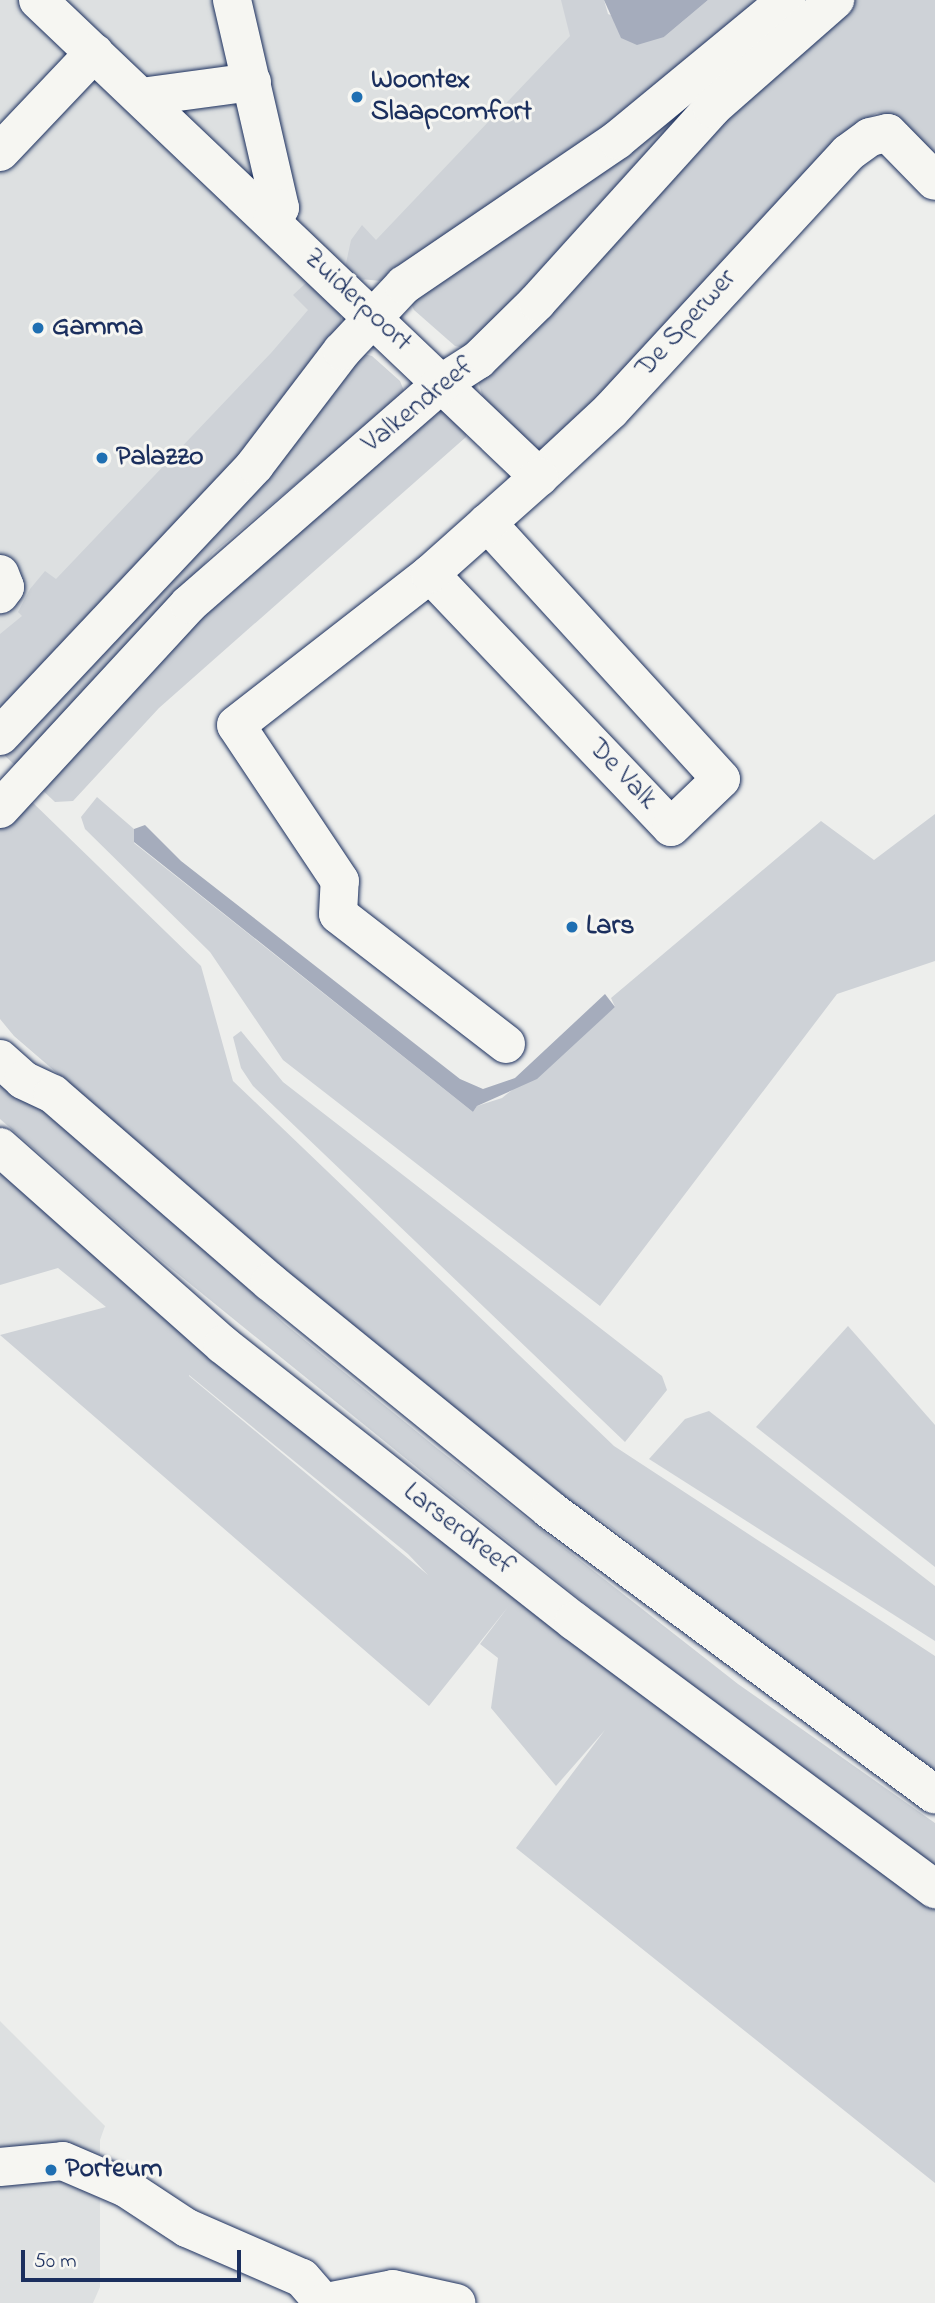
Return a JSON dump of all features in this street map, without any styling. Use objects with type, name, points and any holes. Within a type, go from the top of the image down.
[{"type":"street","name":"Zuiderpoort","points":[[38,0],[374,315],[442,383]]},
{"type":"street","points":[[205,0],[240,83],[280,208],[272,220]]},
{"type":"street","points":[[229,179],[245,163],[232,0]]},
{"type":"street","points":[[0,736],[255,465],[374,315],[404,285],[617,140],[787,0]]},
{"type":"street","name":"Valkendreef","points":[[0,809],[189,604],[442,383],[478,360],[537,302],[712,108],[835,0]]},
{"type":"street","points":[[0,152],[94,52]]},
{"type":"street","points":[[141,97],[240,83]]},
{"type":"street","name":"De Sperwer","points":[[539,477],[610,411],[848,153],[870,137],[888,133],[935,181]]},
{"type":"street","points":[[442,383],[539,477],[430,574],[236,725],[341,881],[338,914],[506,1044]]},
{"type":"street","name":"De Valk","points":[[430,574],[671,827],[721,779],[487,523]]},
{"type":"street","points":[[0,574],[5,587],[0,594]]},
{"type":"street","points":[[0,1032],[41,1070],[52,1094]]},
{"type":"street","points":[[0,1059],[23,1080],[52,1094],[270,1282],[549,1509],[935,1795]]},
{"type":"street","name":"Larserdreef","points":[[0,1147],[223,1345],[574,1621],[935,1889]]},
{"type":"street","points":[[0,2167],[63,2161],[126,2188],[187,2228],[302,2278],[322,2302],[393,2289],[456,2303]]},
{"type":"shaded area","name":"Palazzo","points":[[0,0],[579,0],[593,75],[386,256],[17,664],[0,661]]},
{"type":"shaded area","points":[[561,0],[604,0],[608,14],[664,37],[708,0],[769,0],[708,51],[392,282],[360,279],[345,268],[351,240],[362,225],[376,240],[570,36]]},
{"type":"shaded area","points":[[845,0],[935,0],[935,160],[893,116],[877,113],[867,118],[550,450],[536,451],[483,398],[478,381],[484,367]]},
{"type":"shaded area","points":[[736,64],[469,349],[455,346],[414,310],[409,299]]},
{"type":"shaded area","points":[[307,282],[340,309],[342,326],[293,407],[0,724],[0,634],[22,616],[18,612],[30,589],[45,571],[56,579],[271,353],[308,310],[293,295]]},
{"type":"shaded area","points":[[360,353],[372,356],[400,381],[405,393],[213,553],[153,629],[20,770],[1,752]]},
{"type":"shaded area","points":[[441,410],[467,431],[466,437],[159,708],[73,801],[55,802],[38,786],[160,648]]},
{"type":"shaded area","points":[[97,797],[134,829],[134,843],[473,1112],[477,1106],[502,1098],[615,1007],[611,998],[821,821],[874,860],[935,814],[935,961],[837,994],[600,1306],[283,1060],[210,952],[85,829],[81,817]]},
{"type":"shaded area","points":[[28,798],[201,966],[233,1081],[614,1446],[935,1656],[935,1770],[820,1690],[604,1522],[580,1510],[333,1311],[14,1036],[0,1019],[0,825]]},
{"type":"shaded area","points":[[241,1031],[283,1082],[662,1376],[667,1390],[625,1442],[253,1086],[241,1068],[233,1037]]},
{"type":"shaded area","points":[[0,1070],[211,1254],[285,1324],[438,1449],[738,1684],[935,1823],[935,1869],[588,1606],[162,1261],[0,1119]]},
{"type":"shaded area","points":[[0,1173],[132,1283],[800,1811],[935,1908],[935,2183],[516,1848],[605,1730],[556,1786],[491,1708],[498,1658],[480,1644],[508,1607],[429,1706],[0,1335],[106,1307],[58,1268],[0,1285]],"holes":[[[189,1375],[408,1554],[428,1575]]]},
{"type":"shaded area","points":[[848,1326],[935,1425],[935,1567],[756,1427]]},
{"type":"shaded area","points":[[709,1411],[935,1586],[935,1641],[649,1459],[685,1419]]},
{"type":"shaded area","name":"Porteum","points":[[0,2021],[105,2126],[100,2140],[100,2287],[93,2303],[0,2303]]},
{"type":"water","points":[[604,0],[708,0],[664,37],[637,45],[621,38]]},
{"type":"water","points":[[145,825],[181,861],[460,1079],[483,1089],[515,1078],[605,994],[615,1007],[537,1079],[477,1106],[473,1112],[134,842],[134,829]]},
{"type":"place","name":"Woontex Slaapcomfort","points":[[357,97]]},
{"type":"place","name":"Gamma","points":[[38,328]]},
{"type":"place","name":"Palazzo","points":[[102,458]]},
{"type":"place","name":"Lars","points":[[572,927]]},
{"type":"place","name":"Porteum","points":[[51,2170]]}]
